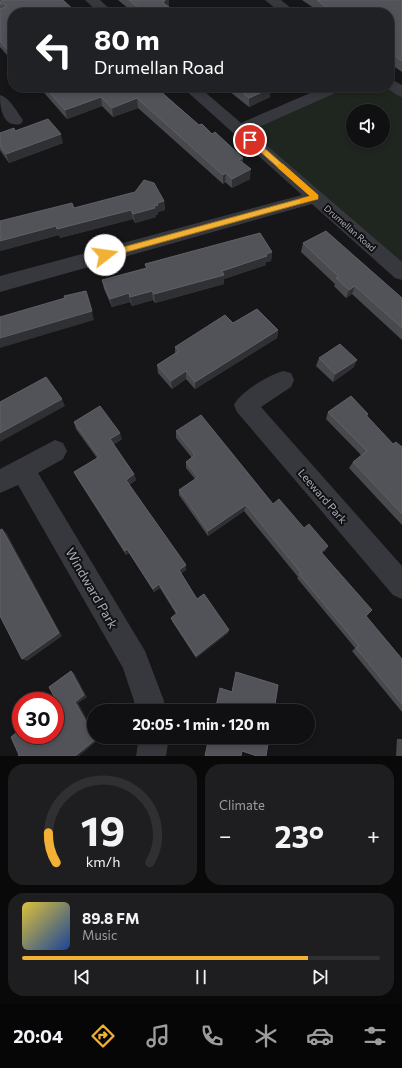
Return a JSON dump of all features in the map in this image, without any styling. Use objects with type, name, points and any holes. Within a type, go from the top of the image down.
[{"type":"street","points":[[92,0],[101,8]]},
{"type":"street","points":[[272,0],[283,8]]},
{"type":"street","name":"Drumellan Road","points":[[196,92],[402,273]]},
{"type":"street","points":[[239,130],[326,92]]},
{"type":"street","points":[[0,100],[15,120]]},
{"type":"street","points":[[0,284],[316,197]]},
{"type":"street","name":"Leeward Park","points":[[283,380],[239,409],[402,586]]},
{"type":"street","points":[[0,482],[55,451]]},
{"type":"street","name":"Windward Park","points":[[23,470],[135,661],[149,704]]},
{"type":"street","points":[[151,756],[153,744]]},
{"type":"shaded area","points":[[394,89],[402,92],[402,273],[239,130],[326,92],[394,92]]},
{"type":"building","points":[[63,0],[72,8],[8,8],[8,50],[0,41],[0,9],[6,7],[5,4],[0,4],[0,1]]},
{"type":"building","points":[[129,0],[165,0],[163,3],[170,8],[139,8]]},
{"type":"building","points":[[317,0],[402,0],[402,61],[394,55],[394,8],[323,8],[326,7]]},
{"type":"building","points":[[49,92],[162,92],[199,125],[202,124],[212,134],[215,132],[243,158],[239,160],[251,169],[232,179],[226,173],[223,175],[137,98],[112,108],[101,97],[65,110]]},
{"type":"building","points":[[242,92],[262,92],[249,98]]},
{"type":"building","points":[[48,119],[61,134],[6,154],[0,145],[0,133],[14,128],[15,131]]},
{"type":"building","points":[[144,180],[154,183],[164,201],[157,203],[158,205],[154,206],[155,208],[133,214],[131,210],[57,229],[56,226],[0,241],[0,221],[72,203],[74,208],[135,192]]},
{"type":"building","points":[[326,231],[402,298],[402,328],[355,286],[349,290],[336,278],[339,277],[303,243]]},
{"type":"building","points":[[260,233],[272,252],[266,254],[267,256],[222,271],[224,275],[154,294],[152,291],[130,297],[129,293],[110,299],[102,280],[147,268],[145,264]]},
{"type":"building","points":[[86,291],[92,311],[0,338],[0,317],[65,298],[64,296]]},
{"type":"building","points":[[257,309],[278,330],[195,382],[186,371],[171,381],[157,365],[179,351],[175,347],[225,315],[233,323]]},
{"type":"building","points":[[340,344],[357,360],[335,374],[319,358]]},
{"type":"building","points":[[46,377],[62,399],[0,433],[0,402]]},
{"type":"building","points":[[351,396],[368,414],[366,415],[393,444],[396,442],[402,447],[402,514],[353,462],[367,451],[328,412]]},
{"type":"building","points":[[100,406],[120,433],[110,439],[134,474],[126,480],[186,565],[179,570],[197,599],[204,594],[229,630],[196,656],[171,618],[177,613],[159,584],[153,589],[127,549],[125,551],[74,472],[99,457],[74,422]]},
{"type":"building","points":[[201,415],[273,504],[279,499],[304,528],[309,524],[328,546],[321,552],[372,610],[366,616],[402,659],[402,704],[356,648],[359,646],[299,574],[301,573],[246,505],[208,531],[179,490],[198,477],[186,462],[195,455],[176,431]]},
{"type":"building","points":[[2,529],[59,633],[22,659],[0,616],[0,530]]},
{"type":"building","points":[[71,671],[84,695],[75,702],[87,723],[87,744],[90,744],[75,756],[18,756],[19,755],[14,744],[64,744],[64,692],[52,692],[49,687]]},
{"type":"building","points":[[236,672],[278,685],[275,704],[217,704],[220,688],[232,692]]},
{"type":"building","points":[[208,744],[268,744],[266,756],[257,756],[242,751],[241,756],[205,756]]},
{"type":"slow traffic","points":[[280,166],[316,197],[302,201]]},
{"type":"route","points":[[105,255],[316,197],[250,140]]}]
